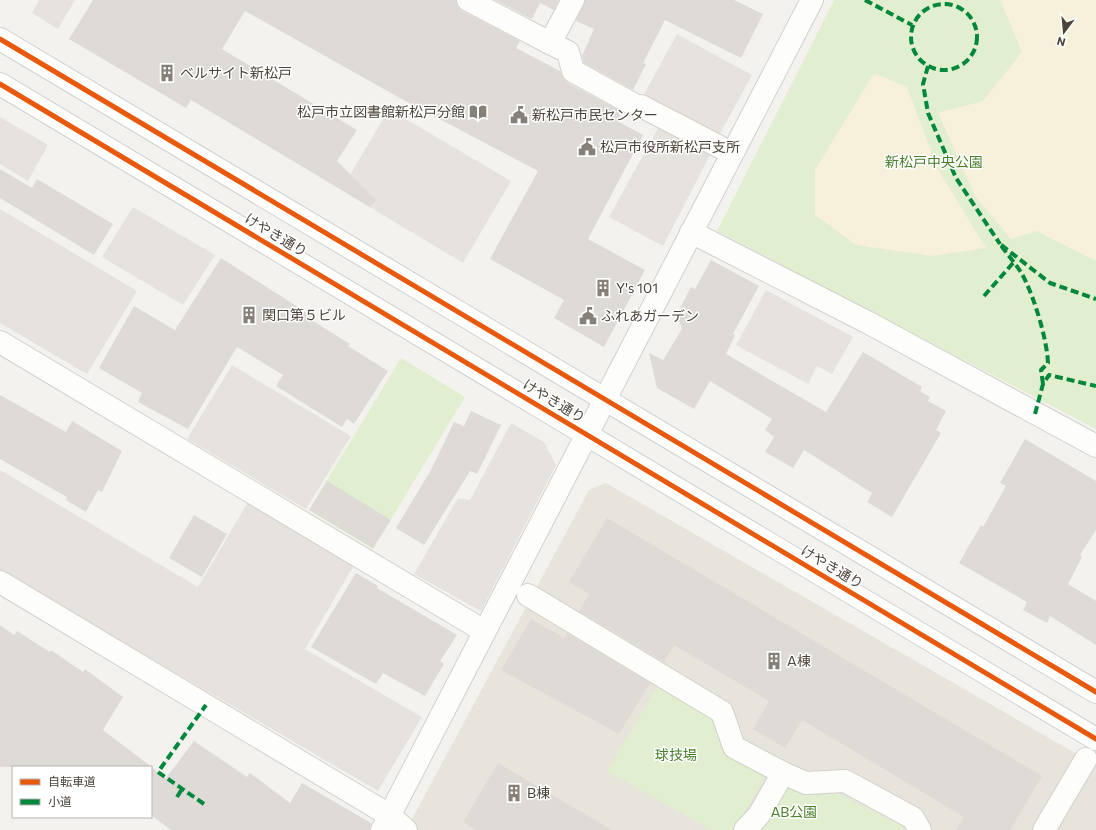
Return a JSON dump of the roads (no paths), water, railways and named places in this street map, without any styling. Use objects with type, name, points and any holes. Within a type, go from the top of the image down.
[{"type":"street","points":[[468,0],[568,52],[573,71],[640,108],[641,106],[720,147]]},
{"type":"street","points":[[550,43],[573,0]]},
{"type":"street","points":[[385,823],[812,0]]},
{"type":"street","name":"けやき通り","points":[[0,38],[1096,692]]},
{"type":"street","name":"けやき通り","points":[[0,84],[1096,739]]},
{"type":"street","points":[[691,232],[867,322],[1096,446]]},
{"type":"street","points":[[0,342],[484,631]]},
{"type":"street","points":[[0,582],[385,823],[406,830]]},
{"type":"street","points":[[528,595],[722,712],[734,748],[806,783],[845,781],[913,818],[920,830]]},
{"type":"street","points":[[1044,830],[1086,759]]},
{"type":"street","points":[[745,830],[759,815],[783,773]]},
{"type":"place","name":"ベルサイト新松戸","points":[[167,73]]},
{"type":"place","name":"松戸市立図書館新松戸分館","points":[[478,112]]},
{"type":"place","name":"新松戸市民センター","points":[[519,115]]},
{"type":"place","name":"松戸市役所新松戸支所","points":[[587,147]]},
{"type":"place","name":"Y's 101","points":[[603,288]]},
{"type":"place","name":"関口第５ビル","points":[[249,315]]},
{"type":"place","name":"ふれあガーデン","points":[[588,316]]},
{"type":"place","name":"A棟","points":[[774,661]]},
{"type":"place","name":"B棟","points":[[514,793]]},
{"type":"park label","name":"新松戸中央公園","points":[[934,162]]},
{"type":"park label","name":"球技場","points":[[676,755]]},
{"type":"park label","name":"AB公園","points":[[794,812]]}]
